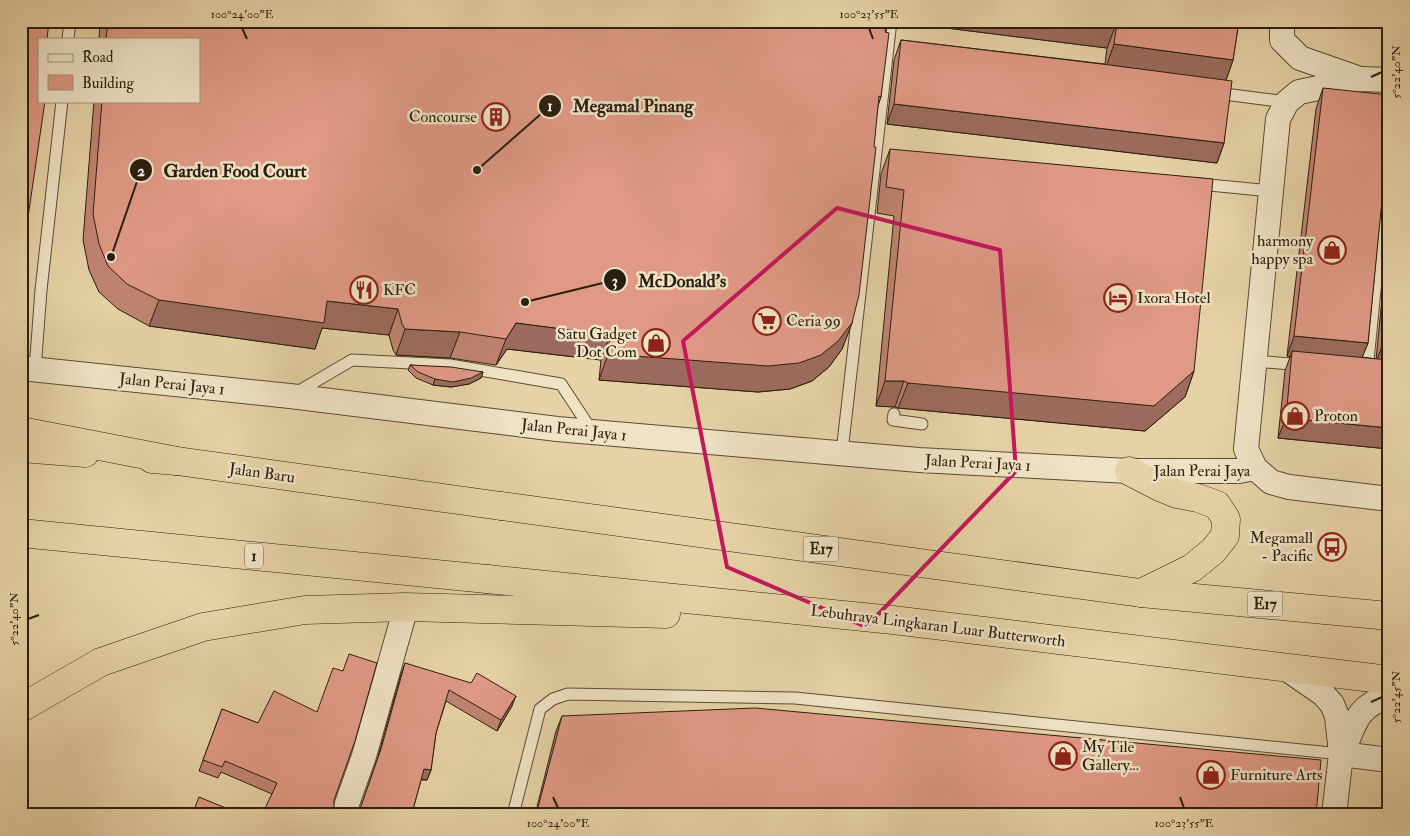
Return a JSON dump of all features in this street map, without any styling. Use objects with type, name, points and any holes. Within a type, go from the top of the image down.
[{"type":"highway","points":[[21,431],[177,461]]},
{"type":"highway","name":"Jalan Baru","points":[[21,448],[177,461],[1141,593]]},
{"type":"highway","points":[[1129,471],[1160,488],[1217,505],[1226,519],[1225,536],[1213,551],[1192,568],[1141,593]]},
{"type":"highway","name":"Lebuhraya Lingkaran Luar Butterworth","points":[[21,533],[893,620],[1389,680]]},
{"type":"highway","name":"E17","points":[[1141,593],[1389,616]]},
{"type":"highway","points":[[21,708],[100,662],[202,627],[305,610],[406,607],[893,620]]},
{"type":"street","points":[[1282,21],[1282,40],[1300,58],[1362,79]]},
{"type":"street","points":[[1255,468],[1246,449],[1278,119],[1287,102],[1299,92],[1362,79],[1389,80]]},
{"type":"street","name":"Jalan Perai Jaya 1","points":[[28,369],[290,396],[547,428],[919,460],[1129,471]]},
{"type":"street","name":"Jalan Perai Jaya","points":[[1129,471],[1239,472],[1255,468],[1271,482],[1290,487],[1389,499]]},
{"type":"street","points":[[343,815],[364,756],[406,607]]},
{"type":"street","points":[[1284,667],[1323,694],[1332,704],[1337,716],[1341,754],[1334,815]]},
{"type":"street","points":[[1341,754],[1360,713],[1370,704],[1389,697]]},
{"type":"street","points":[[1341,754],[1389,760]]},
{"type":"lane","points":[[68,38],[70,21]]},
{"type":"lane","points":[[842,452],[881,152],[892,49],[890,21]]},
{"type":"lane","points":[[1209,92],[1287,102]]},
{"type":"lane","points":[[28,369],[41,290],[62,102]]},
{"type":"lane","points":[[1382,372],[1362,370],[1389,148]]},
{"type":"lane","points":[[1188,182],[1271,191]]},
{"type":"lane","points":[[290,396],[352,360],[450,365],[561,384],[593,432]]},
{"type":"lane","points":[[1254,361],[1311,366]]},
{"type":"lane","points":[[894,414],[894,420],[922,424]]},
{"type":"lane","points":[[513,815],[540,709],[552,699],[568,694],[794,698],[1341,754]]},
{"type":"highlighted area","points":[[837,208],[1000,250],[1016,471],[866,627],[727,567],[683,341]]},
{"type":"building","points":[[21,21],[49,21],[47,38],[38,38],[38,102],[45,102],[21,265]]},
{"type":"building","points":[[108,21],[887,21],[885,32],[889,33],[881,97],[879,96],[874,147],[876,147],[859,295],[852,323],[838,341],[821,355],[799,363],[768,366],[608,354],[610,335],[516,323],[506,339],[460,332],[405,329],[398,309],[327,301],[324,323],[159,300],[127,284],[108,266],[99,244],[93,214],[102,102],[200,102],[200,38],[106,38]]},
{"type":"building","points":[[1109,21],[1239,21],[1233,60],[1114,44],[1117,22]]},
{"type":"building","points":[[901,40],[1232,81],[1224,143],[894,104]]},
{"type":"building","points":[[1323,88],[1389,95],[1389,129],[1368,343],[1294,336]]},
{"type":"building","points":[[890,149],[1213,179],[1194,371],[1154,406],[908,383],[904,381],[885,381],[904,190],[886,187]]},
{"type":"building","points":[[1389,281],[1389,345],[1383,344]]},
{"type":"building","points":[[1292,351],[1389,360],[1389,428],[1286,418]]},
{"type":"building","points":[[410,365],[451,367],[483,372],[471,378],[453,382],[435,379],[418,372]]},
{"type":"building","points":[[349,654],[377,663],[355,741],[334,800],[334,807],[339,815],[262,815],[277,783],[225,761],[222,767],[203,760],[222,709],[258,723],[274,691],[317,712],[333,668],[343,671]]},
{"type":"building","points":[[405,663],[471,683],[477,673],[516,696],[501,720],[449,690],[436,733],[431,770],[424,769],[412,813],[414,815],[356,815],[360,809],[381,749]]},
{"type":"building","points":[[755,708],[1321,760],[1316,815],[536,815],[562,716]]},
{"type":"building","points":[[199,797],[243,815],[192,815]]},
{"type":"place","name":"Concourse","points":[[496,117]]},
{"type":"place","name":"Megamal Pinang","points":[[477,170]]},
{"type":"place","name":"harmony happy spa","points":[[1332,250]]},
{"type":"place","name":"Garden Food Court","points":[[111,257]]},
{"type":"place","name":"KFC","points":[[364,290]]},
{"type":"place","name":"Ixora Hotel","points":[[1118,298]]},
{"type":"place","name":"McDonald's","points":[[525,302]]},
{"type":"place","name":"Ceria 99","points":[[767,321]]},
{"type":"place","name":"Satu Gadget Dot Com","points":[[656,343]]},
{"type":"place","name":"Proton","points":[[1295,416]]},
{"type":"place","name":"Megamall - Pacific","points":[[1332,547]]},
{"type":"place","name":"My Tile Gallery...","points":[[1063,756]]},
{"type":"place","name":"Furniture Arts","points":[[1211,775]]}]
